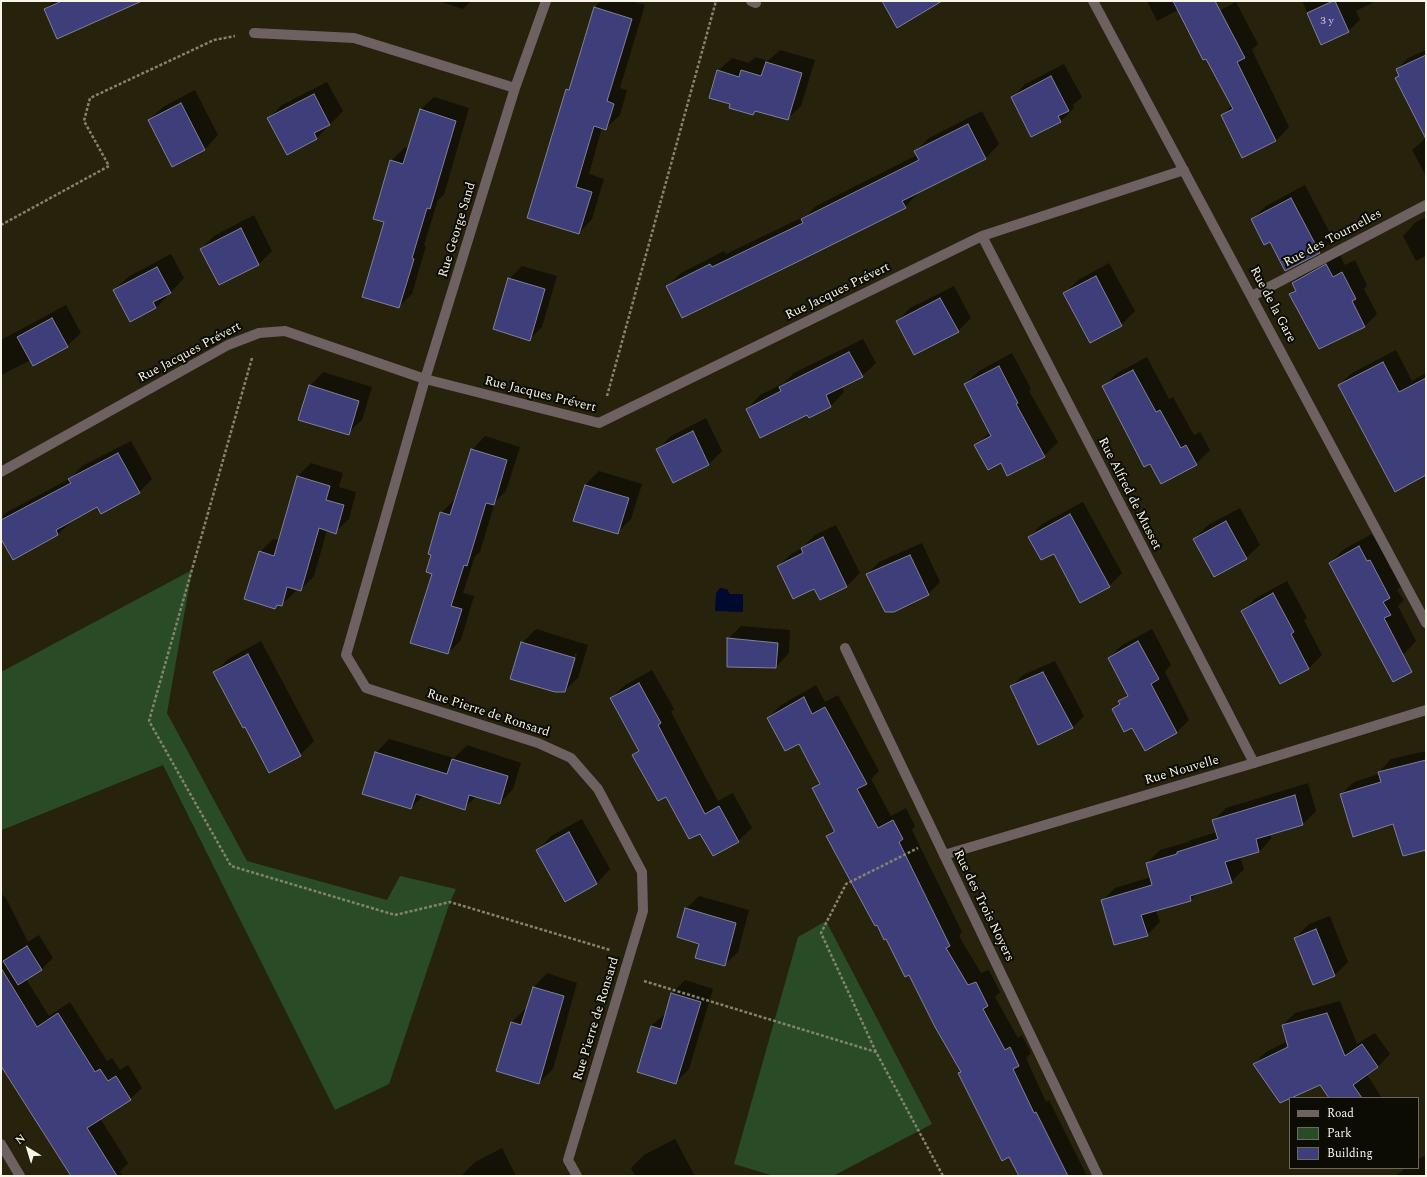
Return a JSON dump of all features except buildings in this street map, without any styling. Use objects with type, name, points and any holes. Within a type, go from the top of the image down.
[{"type":"street","name":"Rue George Sand","points":[[425,379],[515,88],[546,1]]},
{"type":"street","name":"Rue de la Gare","points":[[1093,1],[1426,622]]},
{"type":"street","points":[[254,33],[354,38],[515,88]]},
{"type":"street","name":"Rue Jacques Prévert","points":[[1,472],[228,345],[259,332],[285,331],[425,379],[599,424],[982,236],[1184,170]]},
{"type":"street","name":"Rue des Tournelles","points":[[1252,296],[1426,205]]},
{"type":"street","name":"Rue Alfred de Musset","points":[[982,236],[1254,763]]},
{"type":"street","name":"Rue Pierre de Ronsard","points":[[425,379],[346,655],[366,688],[538,743],[571,758],[598,789],[642,872],[643,911],[568,1160],[577,1176]]},
{"type":"street","name":"Rue des Trois Noyers","points":[[845,648],[1098,1176]]},
{"type":"street","name":"Rue Nouvelle","points":[[944,854],[1254,763],[1426,710]]},
{"type":"street","points":[[1,1144],[20,1176]]},
{"type":"path","points":[[599,424],[716,1]]},
{"type":"path","points":[[1,225],[109,166],[84,121],[90,98],[214,40],[254,33]]},
{"type":"path","points":[[259,332],[149,721],[231,866],[396,915],[450,902],[629,956]]},
{"type":"path","points":[[937,840],[846,884],[821,933],[876,1052],[943,1176]]},
{"type":"path","points":[[624,975],[876,1052]]},
{"type":"green space","points":[[192,570],[167,713],[247,861],[387,900],[400,876],[456,889],[450,902],[389,1084],[335,1110],[163,765],[1,830],[1,672]]},
{"type":"green space","points":[[826,921],[932,1124],[833,1176],[774,1176],[734,1164],[798,937]]},
{"type":"water","points":[[720,588],[727,589],[730,594],[743,594],[743,612],[715,611],[716,593]]}]
